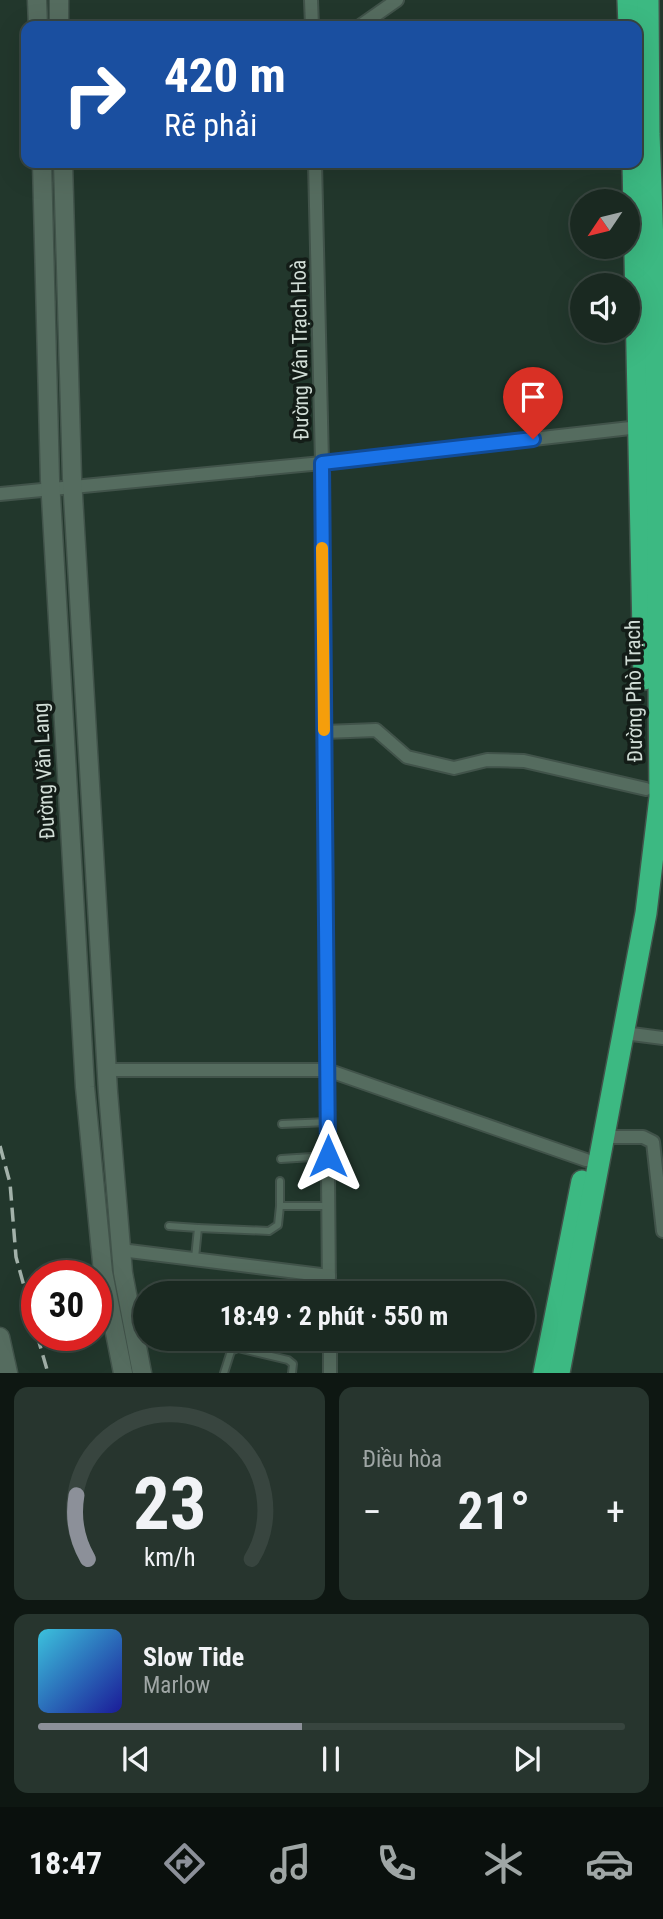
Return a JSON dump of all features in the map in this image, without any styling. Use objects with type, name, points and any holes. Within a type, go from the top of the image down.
[{"type":"highway","name":"Đường Phò Trạch","points":[[628,0],[647,25]]},
{"type":"highway","name":"Đường Phò Trạch","points":[[559,1373],[634,905],[646,789],[651,647],[643,134],[648,0]]},
{"type":"highway","name":"Đường Phò Trạch","points":[[544,1373],[593,1163],[605,1137],[646,912],[660,797],[639,427],[647,326],[634,168]]},
{"type":"street","points":[[37,0],[38,21]]},
{"type":"street","points":[[59,0],[60,21]]},
{"type":"street","points":[[311,0],[312,21]]},
{"type":"street","points":[[367,21],[397,0]]},
{"type":"street","name":"Đường Văn Lang","points":[[42,168],[51,488],[85,1087],[103,1272],[123,1373]]},
{"type":"street","points":[[63,168],[73,487],[107,1070],[123,1273],[142,1373]]},
{"type":"street","name":"Đường Vân Trạch Hoà","points":[[315,168],[322,463],[329,1281]]},
{"type":"street","points":[[0,494],[322,463],[639,427]]},
{"type":"street","points":[[324,732],[376,730],[407,757],[454,768],[487,760],[524,761],[646,789]]},
{"type":"street","points":[[624,1033],[663,1038]]},
{"type":"street","points":[[107,1070],[327,1070],[593,1163]]},
{"type":"street","points":[[605,1137],[643,1137],[653,1142],[663,1231]]},
{"type":"street","points":[[121,1250],[329,1276]]},
{"type":"street","points":[[0,1337],[8,1373]]},
{"type":"street","points":[[330,1351],[330,1373]]},
{"type":"lane","points":[[282,1124],[328,1122]]},
{"type":"lane","points":[[281,1159],[328,1156]]},
{"type":"lane","points":[[169,1226],[269,1231],[278,1225],[280,1181]]},
{"type":"lane","points":[[280,1206],[328,1206]]},
{"type":"lane","points":[[195,1260],[198,1228]]},
{"type":"lane","points":[[224,1373],[232,1351],[238,1348],[288,1360],[293,1364],[292,1373]]},
{"type":"railway","points":[[0,1146],[10,1183],[16,1257],[21,1275]]},
{"type":"railway","points":[[42,1351],[48,1373]]},
{"type":"slow traffic","points":[[322,548],[324,730]]},
{"type":"route","points":[[328,1156],[322,463],[533,439]]}]
